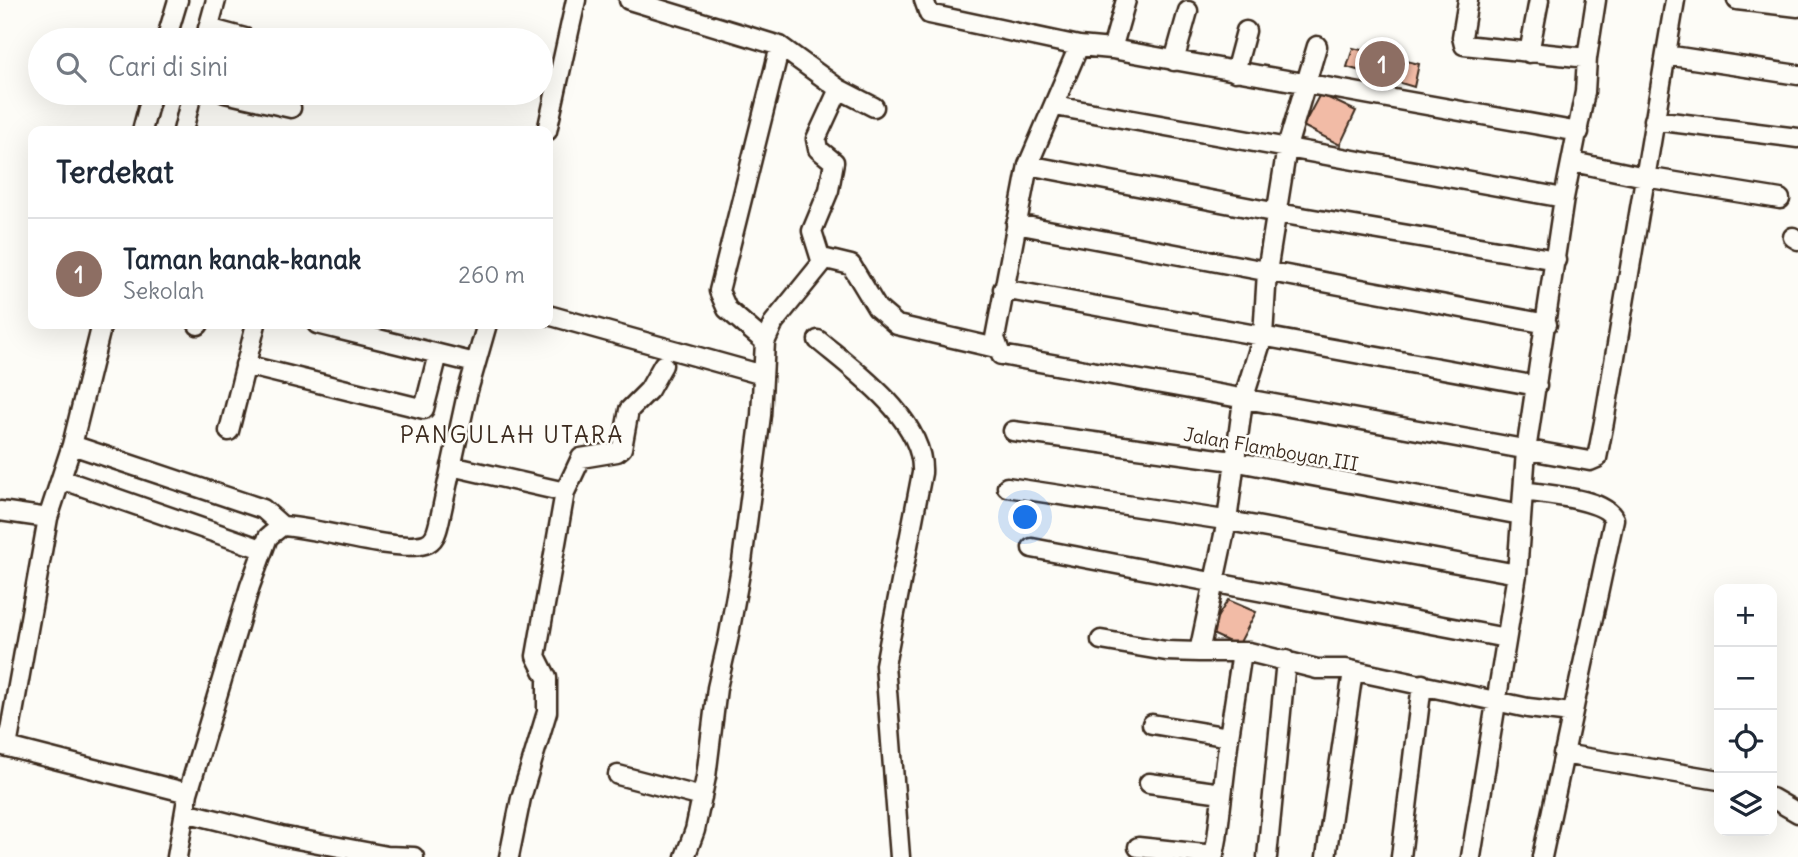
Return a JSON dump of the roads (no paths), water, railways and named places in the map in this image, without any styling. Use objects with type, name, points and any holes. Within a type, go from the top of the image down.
[{"type":"street","points":[[170,28],[178,0]]},
{"type":"street","points":[[209,28],[216,0]]},
{"type":"street","points":[[553,104],[576,0]]},
{"type":"street","points":[[629,0],[780,46],[839,89],[874,107]]},
{"type":"street","points":[[924,0],[929,14],[1079,46],[1112,49],[1579,132]]},
{"type":"street","points":[[1112,49],[1126,0]]},
{"type":"street","points":[[1468,0],[1462,44],[1587,58]]},
{"type":"street","points":[[1529,53],[1538,0]]},
{"type":"street","points":[[1471,857],[1517,575],[1526,451],[1564,198],[1579,132],[1596,0]]},
{"type":"street","points":[[1079,46],[1028,165],[995,338],[996,348],[1001,355],[1580,460],[1597,458],[1675,0]]},
{"type":"street","points":[[1737,0],[1798,7]]},
{"type":"street","points":[[1174,61],[1188,11]]},
{"type":"street","points":[[1235,72],[1246,31]]},
{"type":"street","points":[[765,342],[727,309],[719,291],[780,46]]},
{"type":"street","points":[[1199,652],[1227,522],[1243,400],[1263,336],[1267,272],[1287,147],[1317,46]]},
{"type":"street","points":[[1666,55],[1798,75]]},
{"type":"street","points":[[685,857],[702,797],[716,688],[729,640],[742,562],[765,342],[774,322],[820,267],[822,258],[814,245],[812,232],[834,168],[832,159],[818,149],[816,139],[839,89]]},
{"type":"street","points":[[143,126],[149,105]]},
{"type":"street","points":[[184,126],[189,105]]},
{"type":"street","points":[[278,105],[291,108]]},
{"type":"street","points":[[548,126],[553,105]]},
{"type":"street","points":[[1055,106],[1564,198]]},
{"type":"street","points":[[1654,120],[1798,138]]},
{"type":"street","points":[[1573,162],[1780,199]]},
{"type":"street","points":[[1028,165],[1278,213],[1556,260]]},
{"type":"street","points":[[1016,224],[1547,324]]},
{"type":"street","points":[[822,258],[851,265],[877,308],[897,325],[996,348]]},
{"type":"street","points":[[1003,289],[1537,386]]},
{"type":"street","points":[[553,316],[762,376]]},
{"type":"street","points":[[101,329],[72,445],[48,518],[4,746],[188,793]]},
{"type":"street","points":[[229,431],[255,329]]},
{"type":"street","points":[[337,329],[475,363]]},
{"type":"street","points":[[72,445],[263,509],[282,526],[373,541],[424,545],[436,535],[475,363],[485,329]]},
{"type":"street","points":[[818,340],[879,391],[900,416],[922,454],[922,473],[885,665],[900,857]]},
{"type":"street","points":[[246,365],[424,409],[438,354]]},
{"type":"street","points":[[509,857],[519,806],[547,712],[547,678],[537,656],[565,492],[581,458],[622,449],[629,410],[649,390],[663,365]]},
{"type":"street","name":"Jalan Flamboyan III","points":[[1013,431],[1233,461],[1521,515]]},
{"type":"street","points":[[451,466],[565,492]]},
{"type":"street","points":[[61,479],[262,549]]},
{"type":"street","points":[[1007,487],[1227,522],[1517,575]]},
{"type":"street","points":[[1524,491],[1581,500],[1605,508],[1614,519],[1542,857]]},
{"type":"street","points":[[0,511],[48,518]]},
{"type":"street","points":[[177,857],[188,793],[262,549],[268,537],[282,526]]},
{"type":"street","points":[[1032,548],[1506,638]]},
{"type":"street","points":[[1101,640],[1166,651],[1242,652],[1323,670],[1353,671],[1528,708],[1571,713]]},
{"type":"street","points":[[1138,847],[1218,856],[1228,737],[1242,652]]},
{"type":"street","points":[[1267,857],[1286,660]]},
{"type":"street","points":[[1326,857],[1353,671]]},
{"type":"street","points":[[1401,857],[1422,684]]},
{"type":"street","points":[[1152,724],[1228,737]]},
{"type":"street","points":[[1563,754],[1714,779]]},
{"type":"street","points":[[618,775],[702,797]]},
{"type":"street","points":[[1149,783],[1222,793]]},
{"type":"street","points":[[1777,801],[1798,813]]},
{"type":"street","points":[[185,812],[281,836],[387,856],[414,857]]},
{"type":"place","name":"Taman kanak-kanak","points":[[1382,64]]},
{"type":"district","name":"PANGULAH UTARA","points":[[512,435]]}]
